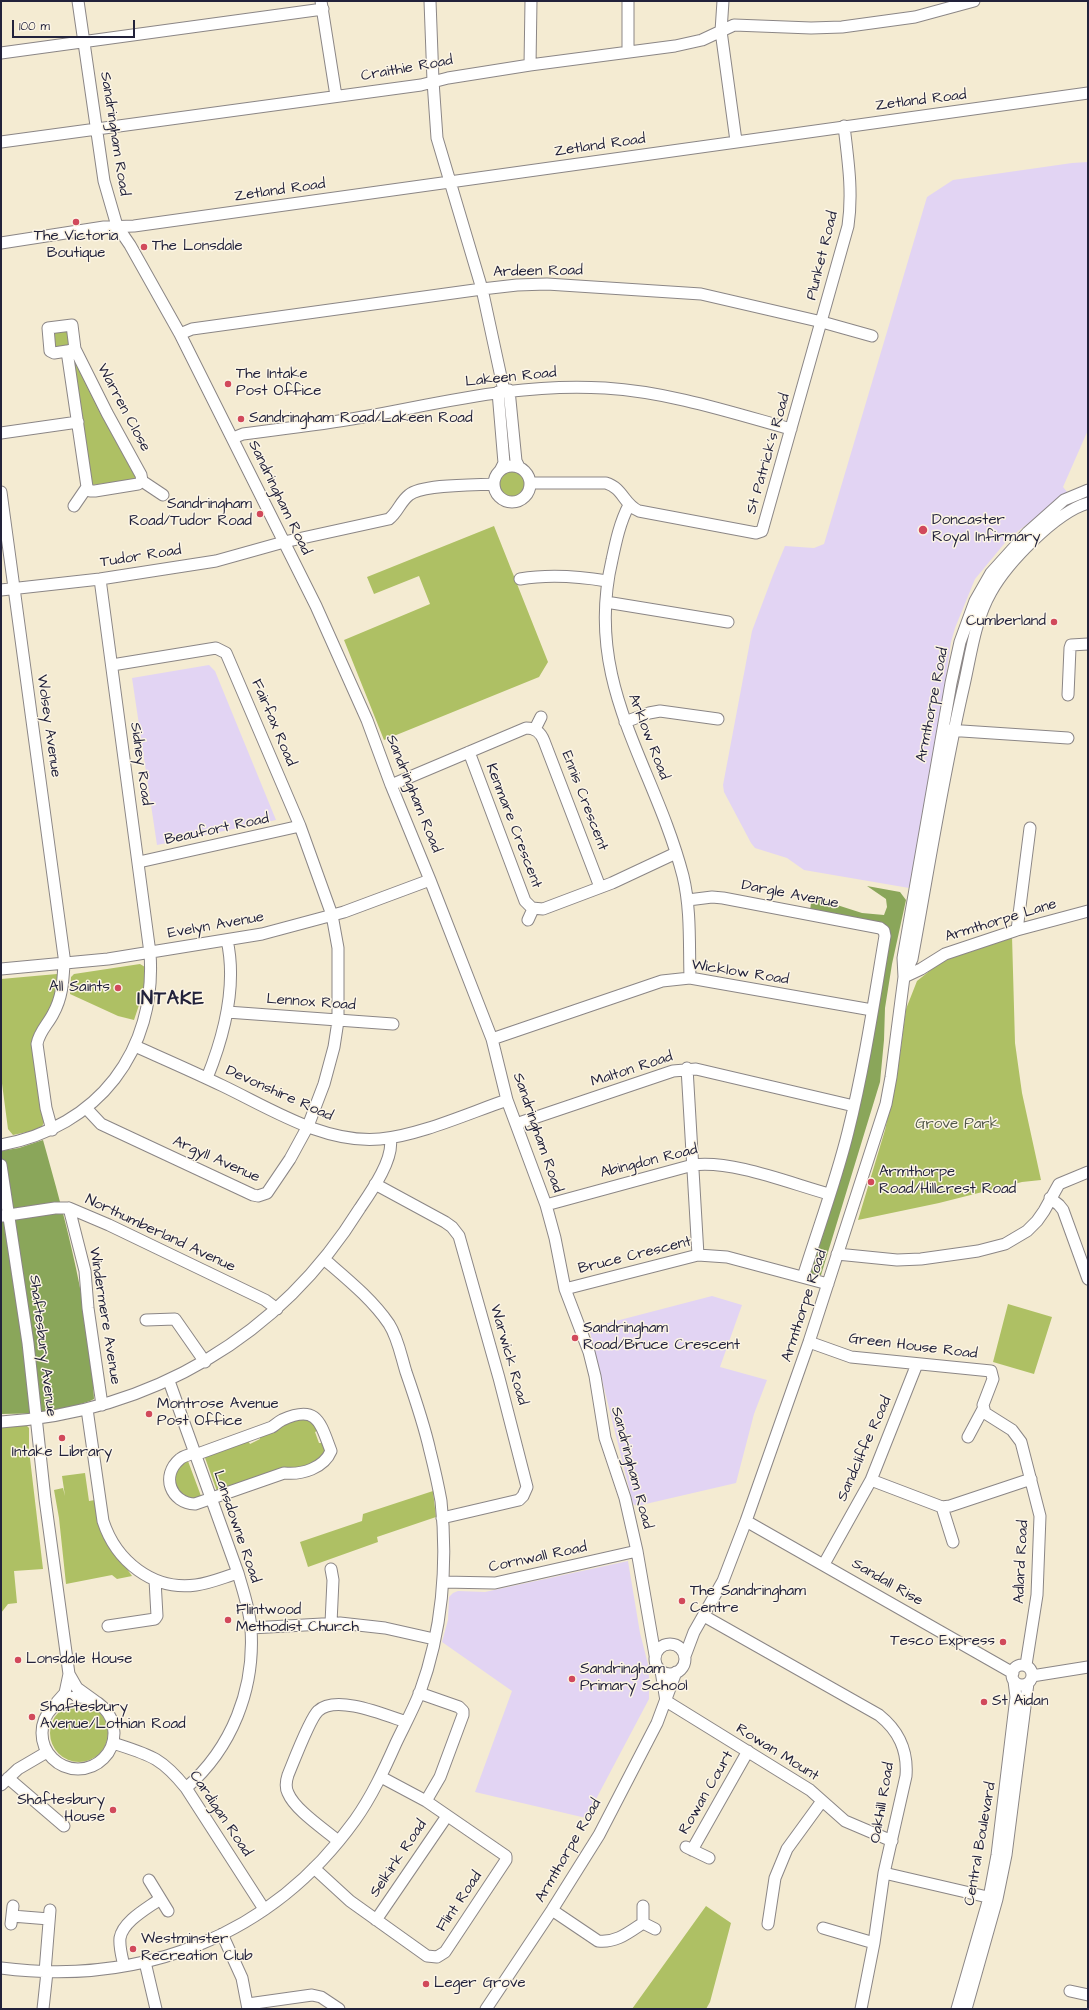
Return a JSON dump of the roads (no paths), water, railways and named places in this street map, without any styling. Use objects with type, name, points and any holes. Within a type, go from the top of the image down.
[{"type":"street","name":"Sandringham Road","points":[[78,1],[104,181],[117,226],[130,245],[180,334],[316,606],[368,720],[390,785],[430,880],[492,1039],[507,1100],[546,1204],[555,1238],[565,1289],[589,1352],[595,1376],[605,1438],[625,1498],[637,1551],[652,1629],[655,1655]]},
{"type":"street","points":[[430,1],[432,81],[437,138],[449,183],[482,289],[504,391],[516,461],[519,467],[527,474],[530,483],[528,491],[524,497],[514,502],[502,499],[498,495],[494,484],[496,475],[504,463],[504,391]]},
{"type":"street","points":[[530,65],[531,1]]},
{"type":"street","points":[[628,1],[628,52]]},
{"type":"street","points":[[723,1],[721,32],[736,141]]},
{"type":"street","name":"Craithie Road","points":[[1,142],[421,85],[432,81],[530,65],[696,42],[734,25],[740,24],[811,28],[849,26],[915,17],[974,1]]},
{"type":"street","points":[[1,53],[322,5],[336,96]]},
{"type":"street","name":"Zetland Road","points":[[1,243],[117,226],[134,226],[449,183],[736,141],[1088,93]]},
{"type":"street","name":"Plunket Road","points":[[822,322],[848,226],[851,208],[851,186],[844,126]]},
{"type":"street","name":"Ardeen Road","points":[[180,334],[192,329],[482,289],[517,285],[547,284],[701,294],[822,322],[872,336]]},
{"type":"street","name":"St Patrick's Road","points":[[629,505],[639,511],[759,532],[764,526],[822,322]]},
{"type":"street","name":"Warren Close","points":[[88,487],[78,422],[71,350],[142,475],[142,481]]},
{"type":"street","name":"Lakeen Road","points":[[233,438],[243,434],[367,416],[504,391],[558,387],[641,392],[690,402],[791,429]]},
{"type":"street","points":[[1,433],[78,422]]},
{"type":"street","points":[[501,469],[512,466],[519,467]]},
{"type":"street","points":[[74,506],[88,487],[90,491],[95,491],[138,484],[142,481],[163,495]]},
{"type":"street","points":[[530,483],[606,483],[617,488],[629,505]]},
{"type":"street","name":"Tudor Road","points":[[1,590],[100,579],[216,561],[284,542],[389,519],[396,514],[404,500],[415,491],[459,485],[494,484]]},
{"type":"street","name":"Armthorpe Road","points":[[685,1656],[694,1632],[722,1581],[746,1521],[809,1342],[886,1104],[904,977],[903,958],[942,730],[960,642],[975,601],[983,586],[1001,561],[1028,532],[1064,500],[1088,490]]},
{"type":"street","name":"Wolsey Avenue","points":[[1,492],[65,964],[63,987],[59,1001],[53,1015],[38,1037],[37,1044],[46,1108],[52,1130]]},
{"type":"street","name":"Armthorpe Road","points":[[904,977],[912,959],[954,731],[979,620],[991,592],[1004,572],[1029,546],[1062,517],[1088,503]]},
{"type":"street","name":"Arklow Road","points":[[629,505],[620,527],[607,582],[606,644],[613,685],[625,722],[676,853],[688,900],[690,978]]},
{"type":"street","points":[[520,579],[541,576],[580,576],[607,582]]},
{"type":"street","name":"Sidney Road","points":[[1,1145],[26,1140],[52,1130],[86,1108],[108,1087],[123,1068],[135,1046],[144,1023],[149,1000],[151,986],[150,953],[100,579]]},
{"type":"street","points":[[606,602],[728,622]]},
{"type":"street","points":[[1068,695],[1071,645],[1088,644]]},
{"type":"street","name":"Fairfax Road","points":[[112,664],[216,648],[226,653],[300,826],[332,915]]},
{"type":"street","points":[[625,722],[649,713],[660,711],[718,719]]},
{"type":"street","points":[[390,785],[526,728],[535,729],[541,717]]},
{"type":"street","name":"Ennis Crescent","points":[[535,729],[542,735],[600,887]]},
{"type":"street","points":[[942,730],[1068,738]]},
{"type":"street","name":"Kenmare Crescent","points":[[469,752],[528,906],[533,909],[543,909],[600,887],[676,853]]},
{"type":"street","name":"Beaufort Road","points":[[139,862],[300,826]]},
{"type":"street","points":[[1017,930],[1030,828]]},
{"type":"street","name":"Evelyn Avenue","points":[[1,969],[65,964],[150,953],[262,934],[332,915],[430,880]]},
{"type":"street","name":"Dargle Avenue","points":[[688,900],[712,897],[723,898],[880,928],[884,931]]},
{"type":"street","name":"Kenmare Crescent","points":[[528,920],[533,909]]},
{"type":"street","name":"Armthorpe Lane","points":[[904,977],[921,969],[945,954],[1017,930],[1088,911]]},
{"type":"street","name":"Argyll Avenue","points":[[86,1108],[101,1124],[258,1196],[267,1193],[290,1159],[308,1126],[324,1084],[334,1047],[338,1021],[338,948],[332,915]]},
{"type":"street","name":"Armthorpe Road","points":[[803,1277],[842,1154],[854,1106],[885,936],[884,931]]},
{"type":"street","points":[[207,1078],[217,1054],[227,1012],[230,953],[227,940]]},
{"type":"street","name":"Wicklow Road","points":[[492,1039],[662,981],[690,978],[872,1010]]},
{"type":"street","name":"Lennox Road","points":[[227,1012],[394,1024]]},
{"type":"street","name":"Devonshire Road","points":[[135,1046],[308,1126],[332,1135],[377,1139],[390,1138],[414,1132],[507,1100]]},
{"type":"street","points":[[687,1068],[698,1255]]},
{"type":"street","name":"Malton Road","points":[[516,1124],[673,1071],[687,1068],[854,1106]]},
{"type":"street","points":[[1,1422],[36,1420],[88,1410],[169,1381],[205,1362],[238,1340],[276,1309],[302,1285],[324,1259],[353,1220],[375,1184],[391,1150],[390,1138]]},
{"type":"street","name":"Abingdon Road","points":[[546,1204],[693,1165],[706,1163],[730,1166],[829,1194]]},
{"type":"street","name":"Shaftesbury Avenue","points":[[1,1165],[5,1215],[28,1343],[45,1499],[69,1674],[65,1693],[54,1705]]},
{"type":"street","points":[[837,1254],[897,1260],[921,1259],[978,1251],[1005,1244],[1026,1231],[1037,1221],[1059,1184],[1088,1172]]},
{"type":"street","name":"Warwick Road","points":[[375,1184],[445,1222],[452,1227],[459,1236],[499,1378],[527,1487],[523,1496],[519,1500],[442,1518]]},
{"type":"street","points":[[1050,1198],[1063,1210],[1088,1279]]},
{"type":"street","name":"Northumberland Avenue","points":[[5,1215],[69,1208],[110,1225],[265,1300],[276,1309]]},
{"type":"street","name":"Windermere Avenue","points":[[69,1208],[84,1271],[102,1405]]},
{"type":"street","name":"Bruce Crescent","points":[[565,1289],[698,1255],[727,1257],[828,1284]]},
{"type":"street","points":[[1,1968],[46,1972],[96,1971],[145,1962],[191,1948],[222,1934],[283,1896],[314,1868],[355,1819],[381,1777],[419,1693],[434,1639],[441,1608],[443,1582],[442,1518],[438,1488],[427,1438],[396,1340],[390,1326],[376,1308],[324,1259]]},
{"type":"street","points":[[146,1320],[175,1319],[205,1362]]},
{"type":"street","name":"Green House Road","points":[[809,1342],[851,1357],[991,1371],[993,1379],[983,1405],[983,1410]]},
{"type":"street","name":"Sandcliffe Road","points":[[824,1564],[871,1480],[917,1364]]},
{"type":"street","name":"Lansdowne Road","points":[[169,1381],[238,1573],[251,1628],[250,1672],[240,1710],[231,1731],[218,1753],[186,1788]]},
{"type":"street","points":[[88,1410],[100,1506],[106,1533],[114,1546],[130,1565],[154,1580],[180,1585],[195,1585],[210,1582],[238,1573]]},
{"type":"street","points":[[968,1437],[983,1410]]},
{"type":"street","name":"Adlard Road","points":[[983,1410],[1006,1425],[1017,1435],[1021,1442],[1040,1516],[1035,1611],[1026,1665]]},
{"type":"street","points":[[304,1413],[312,1415],[322,1426],[330,1451],[325,1462],[319,1466],[296,1473],[284,1473],[211,1499],[198,1504],[181,1501],[175,1497],[169,1482],[170,1474],[180,1458],[272,1428],[281,1421],[304,1413]]},
{"type":"street","points":[[871,1480],[942,1507],[950,1506],[1031,1479]]},
{"type":"street","points":[[942,1507],[954,1542]]},
{"type":"street","name":"Sandall Rise","points":[[746,1521],[824,1564],[1013,1677]]},
{"type":"street","name":"Cornwall Road","points":[[443,1582],[494,1583],[637,1551]]},
{"type":"street","points":[[331,1569],[333,1580],[331,1623]]},
{"type":"street","points":[[108,1626],[155,1619],[157,1616],[154,1580]]},
{"type":"street","name":"Oakhill Road","points":[[704,1616],[879,1715],[895,1730],[904,1749],[907,1763],[906,1776],[884,1873],[874,1943],[861,2009]]},
{"type":"street","points":[[251,1628],[331,1623],[385,1628],[434,1639]]},
{"type":"street","points":[[652,1629],[669,1644],[682,1649],[685,1656],[682,1668],[676,1672],[670,1674],[661,1671]]},
{"type":"street","name":"Armthorpe Road","points":[[669,1644],[694,1632]]},
{"type":"street","points":[[666,1702],[661,1671],[655,1662],[655,1655],[658,1650],[669,1644]]},
{"type":"street","points":[[1030,1680],[1031,1670],[1026,1665],[1016,1667],[1013,1677],[1021,1685],[1030,1680],[1088,1667]]},
{"type":"street","name":"Armthorpe Road","points":[[486,2009],[552,1910],[599,1834],[658,1723],[676,1672]]},
{"type":"street","name":"Shaftesbury Avenue","points":[[69,1674],[77,1688],[95,1701]]},
{"type":"street","name":"Central Boulevard","points":[[1009,1796],[1016,1697],[1013,1677]]},
{"type":"street","name":"Central Boulevard","points":[[957,2009],[970,1977],[993,1899],[997,1855],[1030,1680]]},
{"type":"street","points":[[419,1693],[459,1707],[463,1711],[463,1715],[440,1777],[426,1801]]},
{"type":"street","points":[[71,1697],[85,1697],[95,1701],[106,1710],[111,1718],[115,1730],[111,1750],[100,1762],[88,1768],[77,1769],[66,1767],[56,1762],[47,1752],[42,1741],[42,1724],[48,1711],[54,1705],[71,1697]]},
{"type":"street","name":"Rowan Mount","points":[[666,1702],[810,1790],[845,1821],[892,1841]]},
{"type":"street","points":[[338,1841],[296,1805],[287,1790],[286,1783],[288,1775],[314,1715],[326,1705],[336,1704],[371,1711],[406,1722]]},
{"type":"street","name":"Cardigan Road","points":[[113,1743],[160,1760],[173,1772],[186,1788],[264,1909]]},
{"type":"street","name":"Rowan Court","points":[[709,1858],[688,1848],[748,1751]]},
{"type":"street","points":[[47,1752],[4,1782],[64,1826]]},
{"type":"street","name":"Flint Road","points":[[314,1868],[350,1901],[427,1956],[437,1957],[445,1952],[506,1860],[506,1856],[426,1801],[381,1777]]},
{"type":"street","points":[[768,1924],[775,1878],[787,1849],[822,1801]]},
{"type":"street","name":"Selkirk Road","points":[[376,1920],[447,1816]]},
{"type":"street","points":[[884,1873],[993,1899]]},
{"type":"street","points":[[149,1880],[168,1911]]},
{"type":"street","points":[[124,1966],[120,1947],[122,1932],[127,1925],[160,1898]]},
{"type":"street","points":[[552,1910],[598,1941],[605,1942],[613,1941],[626,1935],[642,1923],[644,1906]]},
{"type":"street","points":[[12,1915],[49,1915],[43,2009]]},
{"type":"street","points":[[642,1923],[655,1929]]},
{"type":"street","points":[[823,1928],[874,1943]]},
{"type":"street","points":[[222,1934],[242,1978],[248,2007],[312,1995],[321,1997],[339,2009]]},
{"type":"street","points":[[145,1962],[156,2009]]},
{"type":"street","name":"Central Boulevard","points":[[966,2009],[970,1977]]},
{"type":"street","points":[[1070,1991],[1088,1995]]},
{"type":"place","name":"The Victoria Boutique","points":[[76,222]]},
{"type":"place","name":"The Lonsdale","points":[[144,247]]},
{"type":"place","name":"The Intake Post Office","points":[[228,384]]},
{"type":"place","name":"Sandringham Road/Lakeen Road","points":[[241,419]]},
{"type":"place","name":"Sandringham Road/Tudor Road","points":[[260,514]]},
{"type":"place","name":"Doncaster Royal Infirmary","points":[[923,530]]},
{"type":"place","name":"Cumberland","points":[[1054,622]]},
{"type":"place","name":"All Saints","points":[[118,988]]},
{"type":"place","name":"Armthorpe Road/Hillcrest Road","points":[[871,1182]]},
{"type":"place","name":"Sandringham Road/Bruce Crescent","points":[[575,1338]]},
{"type":"place","name":"Montrose Avenue Post Office","points":[[149,1414]]},
{"type":"place","name":"Intake Library","points":[[62,1438]]},
{"type":"place","name":"The Sandringham Centre","points":[[682,1601]]},
{"type":"place","name":"Flintwood Methodist Church","points":[[228,1620]]},
{"type":"place","name":"Tesco Express","points":[[1003,1642]]},
{"type":"place","name":"Lonsdale House","points":[[18,1660]]},
{"type":"place","name":"Sandringham Primary School","points":[[572,1679]]},
{"type":"place","name":"St Aidan","points":[[984,1702]]},
{"type":"place","name":"Shaftesbury Avenue/Lothian Road","points":[[32,1717]]},
{"type":"place","name":"Shaftesbury House","points":[[113,1810]]},
{"type":"place","name":"Westminster Recreation Club","points":[[133,1949]]},
{"type":"place","name":"Leger Grove","points":[[426,1984]]},
{"type":"district","name":"INTAKE","points":[[171,1000]]},
{"type":"park label","name":"Grove Park","points":[[957,1125]]}]
